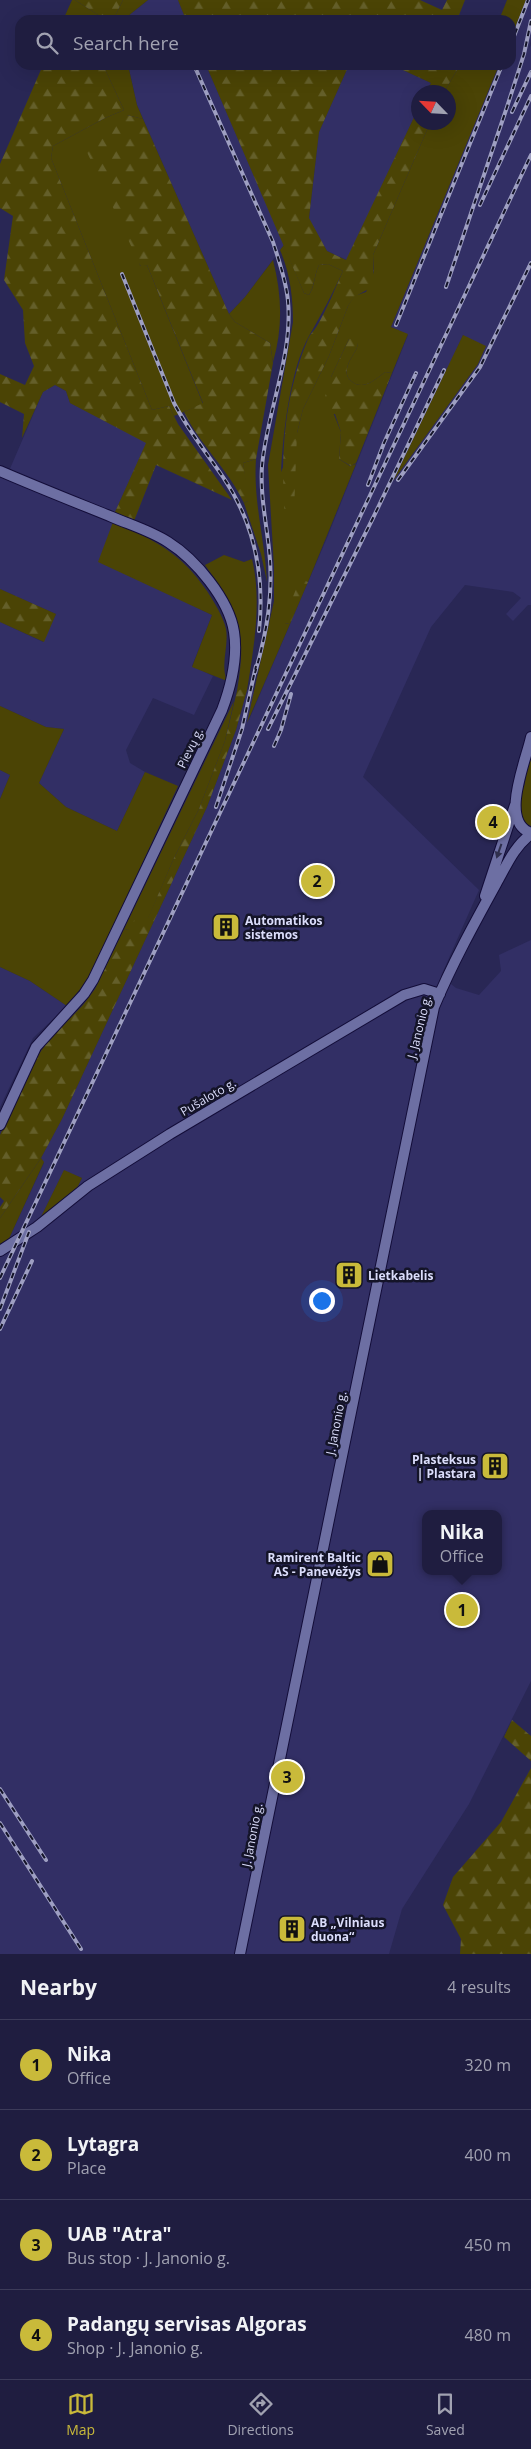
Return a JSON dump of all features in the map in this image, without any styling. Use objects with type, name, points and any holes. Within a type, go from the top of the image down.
[{"type":"main road","name":"Pievų g.","points":[[0,471],[153,534],[180,550],[202,572],[220,598],[231,620],[234,644],[232,680],[222,710],[93,980],[84,994],[36,1047],[0,1125]]},
{"type":"main road","name":"J. Janonio g.","points":[[482,907],[515,805],[529,753],[531,737]]},
{"type":"main road","points":[[515,805],[517,822],[524,830],[531,833]]},
{"type":"main road","name":"J. Janonio g.","points":[[240,1954],[432,1016],[440,994],[482,907],[512,854],[520,842],[531,833]]},
{"type":"main road","name":"Pušaloto g.","points":[[0,1251],[28,1234],[88,1186],[121,1165],[404,995],[424,989],[440,994]]},
{"type":"shaded area","points":[[148,0],[178,0],[184,15],[129,15]]},
{"type":"shaded area","points":[[526,0],[531,0],[531,38],[529,49],[531,45],[531,605],[528,605],[513,621],[506,614],[521,598],[513,592],[465,585],[431,627],[363,777],[479,890],[441,976],[456,988],[479,995],[501,971],[499,955],[531,940],[531,1681],[469,1804],[402,1909],[389,1954],[0,1954],[0,1257],[29,1240],[64,1213],[82,1178],[64,1171],[38,1223],[7,1243],[44,1163],[41,1158],[62,1119],[207,807],[236,730],[247,690],[255,692],[249,720],[327,538],[408,335],[391,327],[497,70],[516,70],[516,25]],"holes":[[[463,335],[478,364],[396,477]]]},
{"type":"shaded area","points":[[129,70],[208,70],[284,245],[245,297],[229,314],[137,105]]},
{"type":"shaded area","points":[[347,70],[403,70],[431,83],[430,85],[411,85],[411,124],[347,260],[327,251],[309,219],[319,132]]},
{"type":"shaded area","points":[[55,385],[66,391],[70,403],[147,442],[115,512],[113,522],[153,586],[212,615],[192,666],[213,676],[194,715],[153,698],[126,750],[130,763],[145,772],[117,831],[66,807],[39,783],[64,729],[46,727],[0,706],[0,622],[43,642],[56,614],[0,589],[0,475],[6,478],[43,392]]},
{"type":"shaded area","points":[[0,770],[10,775],[0,799]]},
{"type":"shaded area","points":[[0,967],[30,981],[67,1006],[33,1038],[0,1107]]},
{"type":"green space","points":[[72,0],[75,0],[98,15],[65,15]]},
{"type":"green space","points":[[75,0],[123,0],[116,15],[98,15]]},
{"type":"green space","points":[[123,0],[148,0],[129,15],[116,15]]},
{"type":"green space","points":[[178,0],[420,0],[442,10],[447,0],[465,0],[459,15],[184,15]]},
{"type":"green space","points":[[507,0],[526,0],[516,25],[516,15],[501,15]]},
{"type":"green space","points":[[41,70],[105,70],[124,110],[53,146],[51,158],[152,410],[169,406],[178,424],[232,500],[156,465],[134,521],[115,512],[146,443],[70,403],[66,391],[55,385],[43,392],[22,438],[24,414],[0,402],[0,374],[25,385],[34,366],[25,343],[23,310],[4,280],[13,216],[0,208],[0,164]]},
{"type":"green space","points":[[105,70],[129,70],[137,105],[143,119],[127,115],[140,266],[147,265],[203,404],[174,416],[169,406],[152,410],[51,158],[53,146],[124,110]]},
{"type":"green space","points":[[208,70],[347,70],[319,132],[309,218],[327,251],[346,260],[411,124],[411,130],[427,130],[373,255],[374,286],[354,297],[348,306],[329,356],[303,409],[297,433],[294,512],[289,519],[285,519],[284,450],[289,405],[294,382],[308,339],[324,313],[343,271],[328,264],[319,265],[309,295],[304,293]]},
{"type":"green space","points":[[403,70],[457,70],[448,85],[430,85],[431,83]]},
{"type":"green space","points":[[457,70],[497,70],[391,327],[408,334],[392,373],[385,372],[364,385],[359,385],[350,380],[347,373],[348,366],[358,344],[349,339],[331,377],[333,412],[341,432],[339,459],[350,466],[356,464],[308,582],[303,581],[285,623],[290,624],[247,723],[274,601],[268,465],[293,322],[290,285],[280,250],[284,245],[304,293],[309,295],[319,265],[328,264],[343,271],[302,350],[297,366],[286,421],[281,472],[297,433],[303,409],[329,356],[348,306],[354,296],[366,292],[374,272],[373,255],[427,130],[456,130],[456,85],[448,85]]},
{"type":"green space","points":[[127,115],[143,119],[229,314],[235,322],[270,343],[273,363],[256,459],[243,463],[249,497],[248,501],[244,503],[230,479],[184,412],[203,403],[147,265],[141,267],[86,150],[87,140],[104,126]]},
{"type":"green space","points":[[273,260],[280,299],[280,324],[273,362],[270,343],[235,322],[229,314],[245,297]]},
{"type":"green space","points":[[463,335],[486,346],[478,364],[393,481]]},
{"type":"green space","points":[[354,337],[358,344],[348,366],[347,373],[350,380],[359,385],[364,385],[385,372],[392,373],[356,463],[351,466],[339,459],[341,432],[335,414],[325,414],[321,410],[331,377],[349,339]]},
{"type":"green space","points":[[256,459],[256,490],[267,582],[261,554],[244,503],[248,501],[243,463]]},
{"type":"green space","points":[[113,522],[142,535],[177,557],[207,591],[225,624],[227,636],[224,668],[227,681],[192,667],[212,615],[98,562]]},
{"type":"green space","points":[[224,555],[244,562],[252,559],[255,575],[256,624],[247,690],[237,691],[241,653],[238,624],[226,597],[205,565]]},
{"type":"green space","points":[[303,580],[308,582],[290,624],[285,623],[283,621],[299,582]]},
{"type":"green space","points":[[0,589],[56,614],[44,642],[0,622]]},
{"type":"green space","points":[[247,690],[236,730],[207,807],[62,1119],[41,1158],[0,1218],[0,1207],[4,1201],[0,1197],[0,1135],[33,1063],[47,1042],[83,1005],[95,989],[124,929],[128,930],[140,911],[148,918],[174,858],[199,809],[225,741],[237,691]]},
{"type":"green space","points":[[234,701],[225,741],[199,809],[174,858],[148,919],[144,917],[128,930],[124,929]]},
{"type":"green space","points":[[0,706],[46,727],[64,729],[39,783],[66,807],[117,831],[145,772],[178,786],[89,978],[67,1006],[30,981],[0,967],[0,799],[10,775],[0,770]]},
{"type":"green space","points":[[531,759],[531,826],[521,818],[519,808]]},
{"type":"green space","points":[[41,1158],[44,1162],[7,1243],[0,1247],[0,1218]]},
{"type":"green space","points":[[64,1170],[82,1178],[76,1190],[38,1223]]},
{"type":"green space","points":[[512,1720],[531,1736],[531,1761],[504,1737]]},
{"type":"green space","points":[[531,1768],[531,1954],[460,1954],[461,1939],[443,1905],[453,1877],[501,1822]]},
{"type":"railway","points":[[516,31],[528,0]]},
{"type":"railway","points":[[446,287],[524,54],[531,21]]},
{"type":"railway","points":[[196,70],[273,242],[284,278],[288,301],[289,322],[287,342],[262,466],[271,581],[266,627],[255,673]]},
{"type":"railway","points":[[396,325],[500,70]]},
{"type":"railway","points":[[512,112],[531,72]]},
{"type":"railway","points":[[480,205],[531,96]]},
{"type":"railway","points":[[0,1278],[531,155]]},
{"type":"railway","points":[[398,480],[480,367],[531,263]]},
{"type":"railway","points":[[122,274],[179,413],[223,477],[243,513],[250,532],[259,570],[259,631]]},
{"type":"railway","points":[[268,729],[444,370]]},
{"type":"railway","points":[[368,485],[384,443],[416,373]]},
{"type":"railway","points":[[216,807],[242,729],[256,666]]},
{"type":"railway","points":[[274,746],[281,730],[291,694]]},
{"type":"railway","points":[[0,1309],[29,1232]]},
{"type":"railway","points":[[0,1329],[32,1261]]},
{"type":"railway","points":[[0,1789],[46,1860]]},
{"type":"railway","points":[[0,1823],[81,1949]]},
{"type":"place","name":"Padangų servisas Algoras","points":[[493,822]]},
{"type":"place","name":"Lytagra","points":[[317,881]]},
{"type":"place","name":"Automatikos sistemos","points":[[226,927]]},
{"type":"place","name":"Lietkabelis","points":[[349,1275]]},
{"type":"place","name":"Plasteksus | Plastara","points":[[495,1466]]},
{"type":"place","name":"Ramirent Baltic AS - Panevėžys","points":[[380,1564]]},
{"type":"place","name":"Nika","points":[[462,1610]]},
{"type":"place","name":"UAB \"Atra\"","points":[[287,1777]]},
{"type":"place","name":"AB „Vilniaus duona“","points":[[292,1929]]}]
